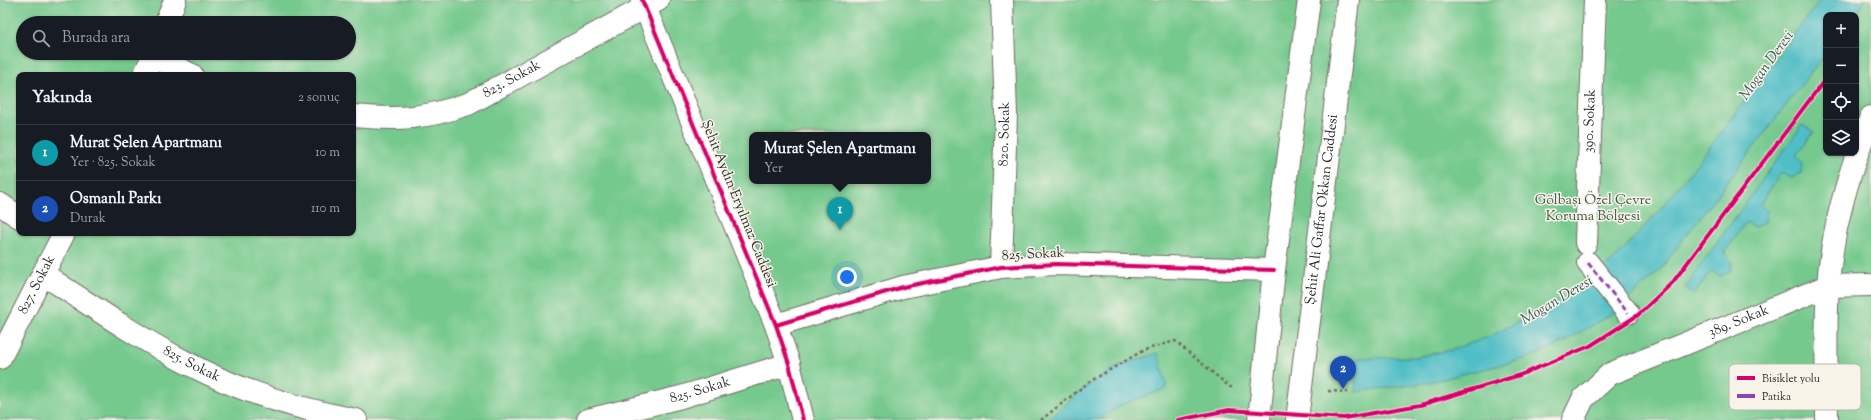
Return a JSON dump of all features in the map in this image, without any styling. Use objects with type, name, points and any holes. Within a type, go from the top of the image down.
[{"type":"street","points":[[169,16],[175,0]]},
{"type":"street","name":"820. Sokak","points":[[1001,267],[1006,122],[1005,49],[1002,0]]},
{"type":"street","points":[[1259,420],[1274,270],[1309,0]]},
{"type":"street","name":"Şehit Ali Gaffar Okkan Caddesi","points":[[1297,420],[1348,0]]},
{"type":"street","name":"390. Sokak","points":[[1595,0],[1587,253],[1628,313]]},
{"type":"street","name":"823. Sokak","points":[[356,116],[418,118],[440,114],[468,104],[648,2]]},
{"type":"street","name":"Şehit Aydın Eryılmaz Caddesi","points":[[648,2],[776,325],[789,364],[803,420]]},
{"type":"street","points":[[151,62],[183,72]]},
{"type":"street","points":[[1827,364],[1828,286],[1836,223],[1852,162],[1871,116]]},
{"type":"street","points":[[0,204],[16,215]]},
{"type":"street","name":"827. Sokak","points":[[0,358],[43,274],[55,237]]},
{"type":"street","name":"825. Sokak","points":[[776,325],[903,287],[1001,267],[1056,264],[1274,270]]},
{"type":"street","name":"825. Sokak","points":[[43,274],[136,334],[188,364],[240,387],[286,403],[324,414],[356,420]]},
{"type":"street","name":"389. Sokak","points":[[1573,420],[1583,399],[1610,374],[1828,286],[1871,285]]},
{"type":"street","name":"825. Sokak","points":[[588,420],[681,397],[789,364]]},
{"type":"street","points":[[1827,410],[1827,420]]},
{"type":"path","points":[[1041,420],[1089,382],[1144,350],[1175,342],[1230,387],[1262,388]]},
{"type":"path","points":[[1300,390],[1348,392]]},
{"type":"green space","name":"Gölbaşı Özel Çevre Koruma Bölgesi","points":[[0,0],[1871,0],[1871,420],[0,420]]},
{"type":"water","points":[[1820,0],[1866,0],[1857,12],[1823,12],[1823,57],[1659,271],[1615,312],[1555,347],[1525,359],[1426,383],[1355,392],[1358,358],[1416,357],[1451,350],[1491,336],[1573,293],[1614,260],[1656,214],[1693,169]]},
{"type":"water","points":[[1802,125],[1814,132],[1796,155],[1802,162],[1801,173],[1791,178],[1781,173],[1760,204],[1767,211],[1765,222],[1755,227],[1746,222],[1724,253],[1732,261],[1730,272],[1720,276],[1711,271],[1694,294],[1685,287]]},
{"type":"water","points":[[1158,353],[1167,388],[1121,405],[1099,420],[1049,420],[1080,391],[1116,367]]},
{"type":"marked path","points":[[1588,263],[1628,313]]},
{"type":"cycle path","points":[[642,0],[776,325],[789,364],[803,420]]},
{"type":"cycle path","points":[[1178,420],[1229,410],[1344,418],[1420,405],[1520,375],[1590,346],[1638,315],[1673,282],[1823,82]]},
{"type":"cycle path","points":[[776,325],[903,287],[1001,267],[1056,264],[1274,270]]},
{"type":"place","name":"Murat Şelen Apartmanı","points":[[840,230]]},
{"type":"place","name":"Osmanlı Parkı","points":[[1343,389]]},
{"type":"water label","name":"Mogan Deresi","points":[[1767,66]]},
{"type":"water label","name":"Mogan Deresi","points":[[1557,301]]}]
